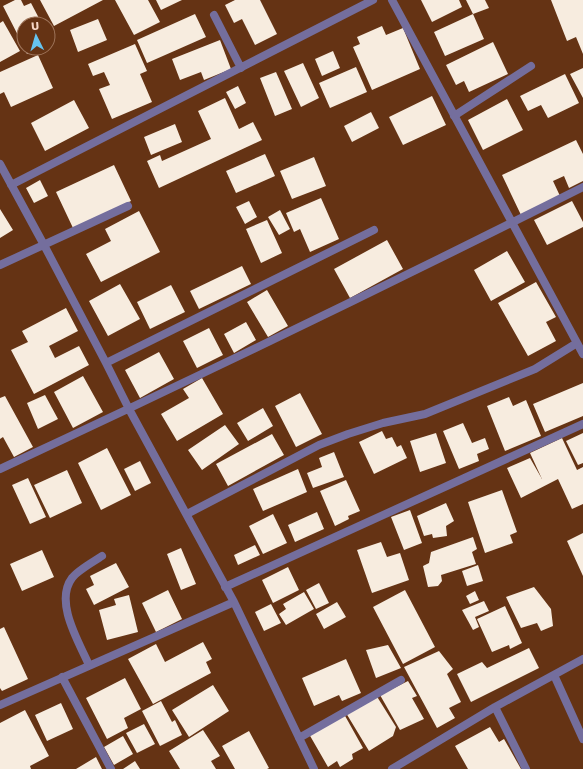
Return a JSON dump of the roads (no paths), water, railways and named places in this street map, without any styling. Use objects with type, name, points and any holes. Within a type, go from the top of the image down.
[{"type":"street","points":[[11,185],[373,0]]},
{"type":"street","points":[[392,0],[583,354]]},
{"type":"street","points":[[214,15],[241,68]]},
{"type":"street","points":[[454,116],[531,66]]},
{"type":"street","points":[[0,164],[129,409],[234,602],[313,769]]},
{"type":"street","points":[[0,469],[129,409],[513,223],[583,187]]},
{"type":"street","points":[[0,265],[128,206]]},
{"type":"street","points":[[106,363],[374,230]]},
{"type":"street","points":[[187,514],[319,445],[376,425],[425,414],[535,369],[577,343]]},
{"type":"street","points":[[225,587],[583,424]]},
{"type":"street","points":[[89,665],[70,621],[65,601],[66,586],[73,577],[102,556]]},
{"type":"street","points":[[0,704],[234,602]]},
{"type":"street","points":[[392,769],[495,706],[583,659]]},
{"type":"street","points":[[554,675],[583,739]]},
{"type":"street","points":[[62,677],[111,769]]},
{"type":"street","points":[[299,738],[401,680]]},
{"type":"street","points":[[495,706],[526,769]]}]
